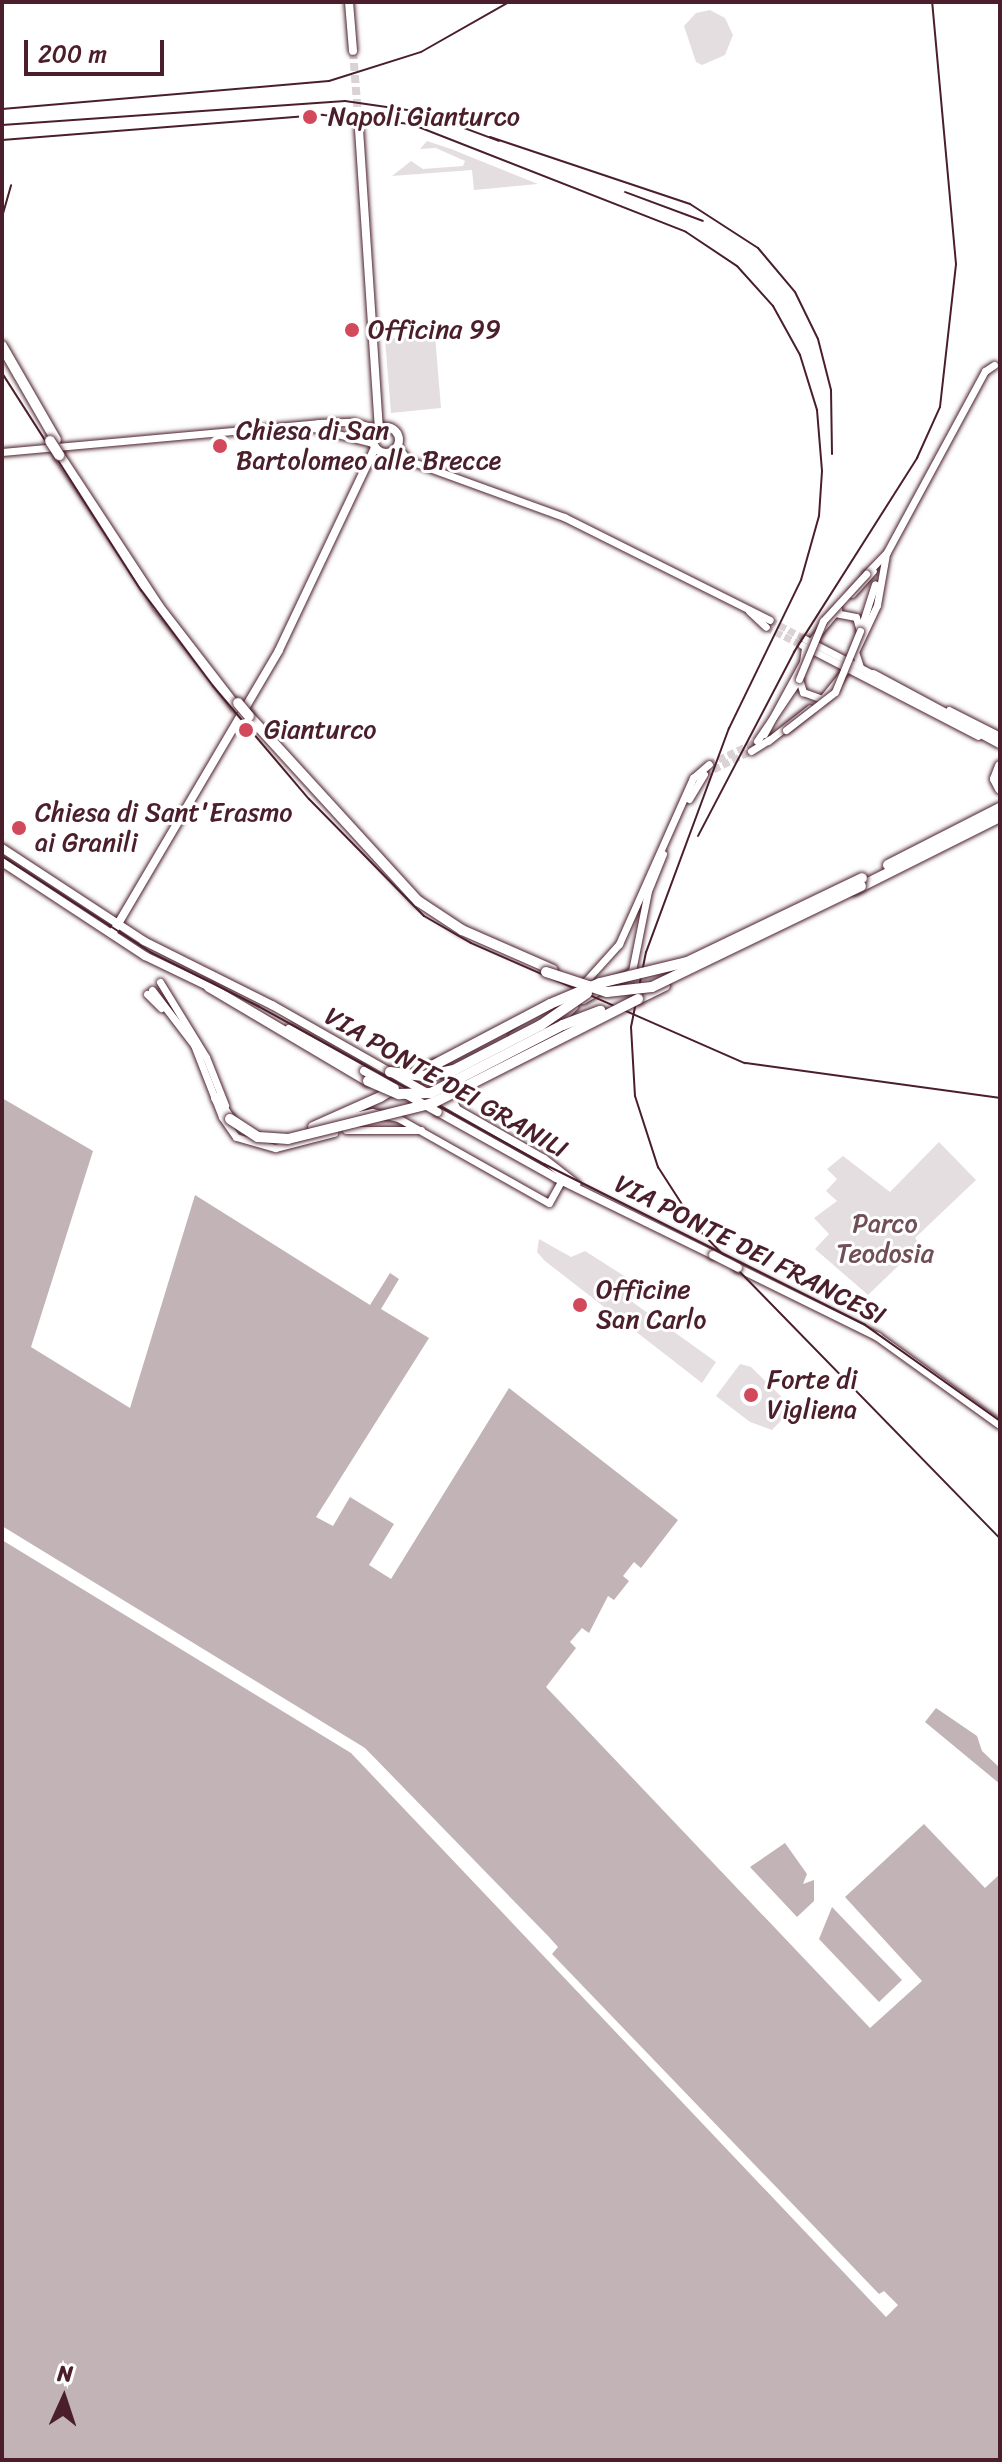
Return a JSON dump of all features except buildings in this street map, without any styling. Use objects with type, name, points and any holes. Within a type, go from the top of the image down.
[{"type":"highway","points":[[2,346],[32,406]]},
{"type":"highway","points":[[2,358],[150,596],[247,718],[316,798],[424,912],[550,971],[596,990],[639,991],[1000,817]]},
{"type":"highway","points":[[873,675],[1000,745]]},
{"type":"highway","points":[[1000,766],[995,779],[1000,789]]},
{"type":"highway","points":[[216,1098],[241,1129],[278,1140],[442,1101],[1000,808]]},
{"type":"highway","points":[[390,1072],[459,1068],[614,980],[687,962],[863,882]]},
{"type":"highway","points":[[209,987],[255,1017],[399,1094],[431,1093],[563,1025],[638,999]]},
{"type":"highway","points":[[313,1127],[339,1121],[427,1071]]},
{"type":"main road","points":[[349,2],[353,51]]},
{"type":"main road","points":[[112,934],[279,650],[380,449],[379,391],[359,129]]},
{"type":"main road","points":[[380,407],[397,446],[380,449]]},
{"type":"main road","points":[[379,429],[391,429]]},
{"type":"main road","name":"VIA PONTE DEI GRANILI","points":[[2,848],[118,924],[458,1109],[555,1166],[579,1186]]},
{"type":"main road","name":"VIA PONTE DEI GRANILI","points":[[2,862],[112,934],[290,1029],[366,1076],[442,1101],[561,1181],[579,1186]]},
{"type":"main road","points":[[407,1080],[437,1081],[442,1101]]},
{"type":"main road","name":"VIA PONTE DEI FRANCESI","points":[[579,1186],[900,1351],[1000,1425]]},
{"type":"street","points":[[805,643],[821,635],[835,613],[884,556],[985,371],[994,365]]},
{"type":"street","points":[[2,452],[354,422],[375,416],[379,391]]},
{"type":"street","points":[[354,422],[379,429]]},
{"type":"street","points":[[343,423],[336,431],[346,437]]},
{"type":"street","points":[[303,426],[346,437],[564,517],[744,607],[768,624]]},
{"type":"street","points":[[397,446],[413,462]]},
{"type":"street","points":[[757,741],[786,730],[835,692],[860,631],[884,556]]},
{"type":"street","points":[[861,669],[855,652],[877,605],[884,556]]},
{"type":"street","points":[[766,737],[799,679],[823,621],[876,566]]},
{"type":"street","points":[[835,613],[844,612],[856,617],[860,631]]},
{"type":"street","points":[[805,643],[1000,736]]},
{"type":"street","points":[[805,643],[850,670],[1000,745]]},
{"type":"street","points":[[766,737],[803,662],[805,643]]},
{"type":"street","points":[[751,751],[766,737],[822,699],[840,673],[850,670]]},
{"type":"street","points":[[799,679],[809,697],[822,699]]},
{"type":"street","points":[[427,1071],[510,1036],[560,1003],[601,968],[619,944],[693,778],[709,764]]},
{"type":"street","points":[[442,1101],[536,1027],[632,971],[651,881],[704,774]]},
{"type":"street","points":[[154,988],[186,1027],[233,1116],[255,1130],[280,1135],[313,1127]]},
{"type":"street","points":[[154,988],[186,1027],[236,1137],[275,1148],[339,1121],[382,1113],[423,1131],[549,1203],[561,1181],[555,1166]]},
{"type":"street","points":[[154,988],[186,1027]]},
{"type":"street","points":[[366,1076],[402,1098],[442,1101],[523,1051],[582,1000]]},
{"type":"street","points":[[427,1071],[449,1063],[560,1003]]},
{"type":"street","points":[[339,1121],[423,1131]]},
{"type":"green space","points":[[710,10],[725,18],[733,35],[725,55],[702,65],[696,62],[684,26],[696,13]]},
{"type":"green space","points":[[427,141],[538,184],[474,190],[472,170],[392,176],[411,161],[423,169],[463,166],[465,161],[436,148],[420,149]]},
{"type":"green space","points":[[435,335],[441,408],[391,413],[385,339]]},
{"type":"green space","name":"Parco Teodosia","points":[[939,1142],[976,1180],[915,1238],[920,1245],[868,1295],[815,1249],[829,1234],[814,1218],[837,1201],[826,1191],[837,1179],[827,1169],[843,1156],[890,1192]]},
{"type":"green space","points":[[539,1239],[571,1257],[585,1251],[640,1286],[631,1301],[716,1362],[702,1383],[545,1261],[537,1252]]},
{"type":"green space","points":[[740,1364],[751,1367],[793,1408],[772,1430],[750,1422],[716,1396]]},
{"type":"shaded area","points":[[2,1098],[93,1151],[31,1347],[130,1408],[195,1195],[370,1305],[390,1273],[399,1279],[381,1309],[429,1338],[316,1517],[333,1526],[350,1497],[394,1524],[369,1565],[391,1579],[509,1388],[678,1520],[641,1568],[634,1562],[623,1576],[629,1581],[614,1600],[608,1596],[589,1633],[582,1628],[570,1642],[576,1648],[546,1687],[870,2028],[922,1981],[845,1897],[924,1824],[985,1888],[1000,1874],[1000,2460],[2,2460]]},
{"type":"shaded area","points":[[936,1708],[977,1736],[982,1751],[1000,1768],[1000,1784],[925,1722]]},
{"type":"shaded area","points":[[785,1843],[807,1874],[803,1884],[814,1880],[814,1901],[797,1917],[750,1867]]},
{"type":"shaded area","points":[[832,1907],[902,1980],[879,2002],[819,1939]]},
{"type":"pier","points":[[2,1526],[365,1748],[549,1937],[558,1947],[552,1954],[879,2294],[884,2291],[898,2305],[886,2317],[351,1753],[2,1540]]},
{"type":"tunnel","points":[[353,51],[359,129]]},
{"type":"tunnel","points":[[770,620],[805,639]]},
{"type":"tunnel","points":[[766,627],[802,645]]},
{"type":"tunnel","points":[[709,764],[757,741]]},
{"type":"tunnel","points":[[704,774],[751,751]]},
{"type":"tram line","points":[[2,856],[152,953],[258,1006],[544,1164],[865,1325],[1000,1421]]},
{"type":"railway","points":[[2,109],[329,81],[421,52],[509,2]]},
{"type":"railway","points":[[698,836],[794,652],[917,458],[940,407],[956,264],[932,2]]},
{"type":"railway","points":[[2,125],[345,101],[421,112],[499,141]]},
{"type":"railway","points":[[2,140],[323,115],[411,124],[686,232],[737,266],[773,306],[800,355],[817,410],[822,471],[819,516],[801,580],[729,728],[646,952],[631,1027],[635,1096],[658,1167],[698,1229],[1000,1539]]},
{"type":"railway","points":[[490,137],[690,204],[758,248],[795,292],[818,339],[831,390],[832,454]]},
{"type":"railway","points":[[2,217],[11,185]]},
{"type":"railway","points":[[625,192],[703,221]]},
{"type":"railway","points":[[2,373],[141,590],[213,686],[309,799],[424,916],[471,943],[745,1063],[1000,1098]]},
{"type":"place","name":"Napoli Gianturco","points":[[310,117]]},
{"type":"place","name":"Officina 99","points":[[352,330]]},
{"type":"place","name":"Chiesa di San Bartolomeo alle Brecce","points":[[220,446]]},
{"type":"place","name":"Gianturco","points":[[246,730]]},
{"type":"place","name":"Chiesa di Sant'Erasmo ai Granili","points":[[19,828]]},
{"type":"place","name":"Officine San Carlo","points":[[580,1305]]},
{"type":"place","name":"Forte di Vigliena","points":[[751,1395]]}]
